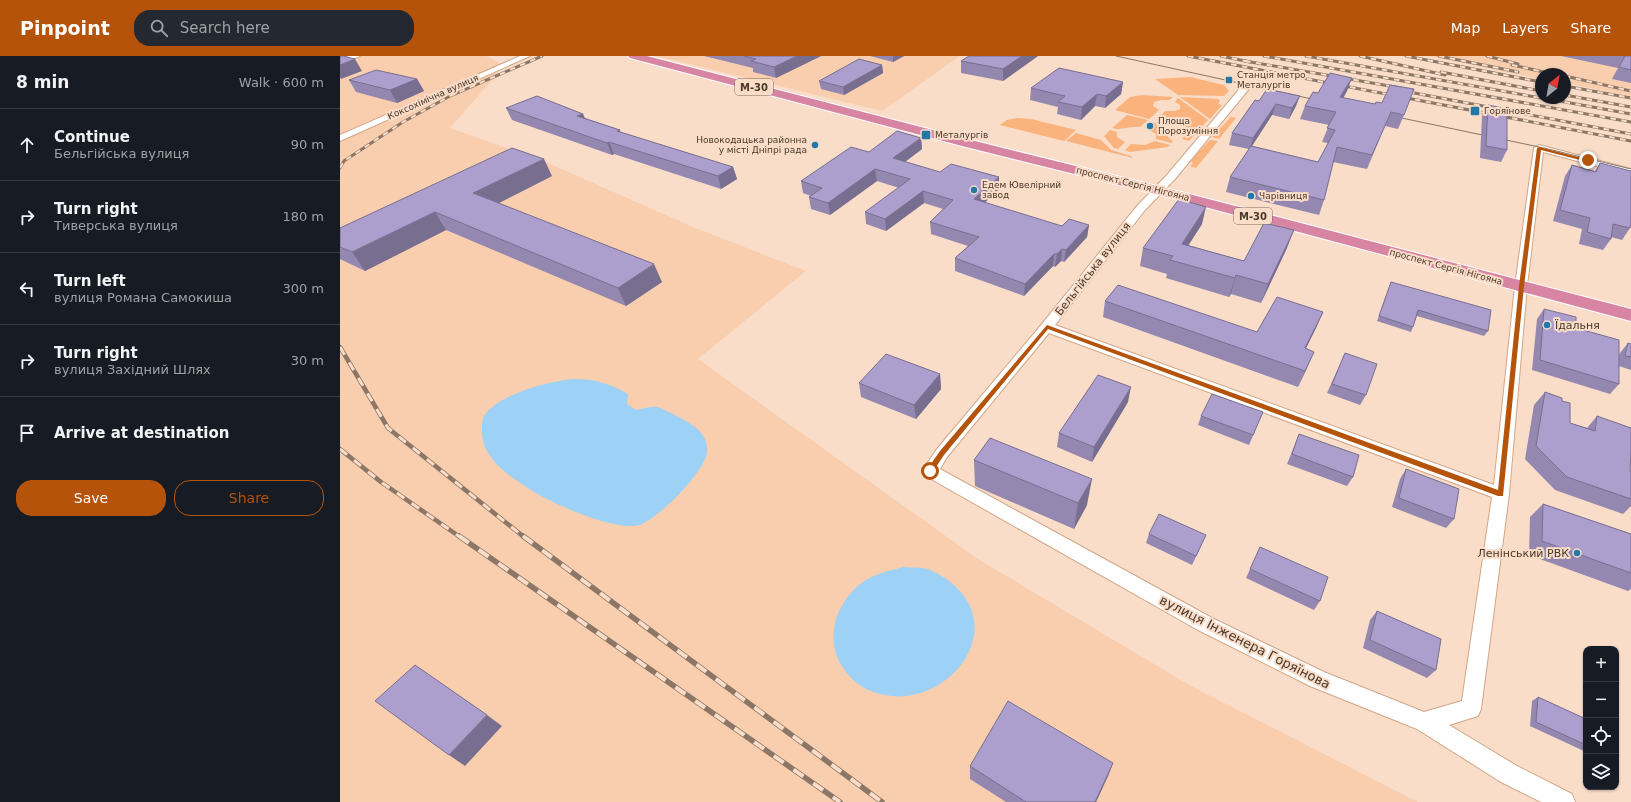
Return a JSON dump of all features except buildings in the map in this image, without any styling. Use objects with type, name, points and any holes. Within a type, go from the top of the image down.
[{"type":"highway","name":"проспект Сергія Нігояна","points":[[634,56],[1631,315]]},
{"type":"street","points":[[340,62],[356,56]]},
{"type":"street","name":"Коксохімічна вулиця","points":[[340,138],[526,56]]},
{"type":"street","name":"Бельгійська вулиця","points":[[930,471],[942,453],[1047,327],[1141,208],[1171,177],[1245,88]]},
{"type":"street","points":[[1424,722],[1471,709],[1501,494],[1521,286],[1539,148],[1631,172]]},
{"type":"street","points":[[1047,327],[1501,494]]},
{"type":"street","name":"вулиця Інженера Горяїнова","points":[[930,471],[1205,624],[1317,679],[1424,722],[1509,774],[1564,802]]},
{"type":"shaded area","points":[[340,56],[486,56],[503,65],[493,79],[450,128],[548,163],[693,227],[806,271],[698,359],[978,559],[1191,686],[1418,802],[340,802]]},
{"type":"shaded area","points":[[656,56],[960,56],[882,111]]},
{"type":"shaded area","points":[[1428,56],[1631,56],[1631,96],[1571,84],[1571,68],[1535,68],[1535,78]]},
{"type":"shaded area","points":[[1190,77],[1224,85],[1229,91],[1224,96],[1178,95],[1155,79]]},
{"type":"shaded area","points":[[1142,95],[1173,97],[1169,100],[1154,102],[1153,106],[1159,110],[1149,119],[1115,110],[1130,97]]},
{"type":"shaded area","points":[[1180,97],[1218,99],[1220,101],[1218,104],[1222,105],[1210,119]]},
{"type":"shaded area","points":[[1178,98],[1208,120],[1189,141],[1182,139],[1189,132],[1185,127],[1156,120],[1165,111],[1175,111],[1180,109],[1180,105],[1175,102]]},
{"type":"shaded area","points":[[1127,115],[1148,120],[1140,127],[1119,129],[1112,128]]},
{"type":"shaded area","points":[[1231,117],[1236,118],[1219,139],[1212,137]]},
{"type":"shaded area","points":[[1017,118],[1031,119],[1076,130],[1064,141],[1000,125],[1007,120]]},
{"type":"shaded area","points":[[1154,122],[1173,142],[1172,143],[1156,139],[1156,134],[1147,129]]},
{"type":"shaded area","points":[[1110,130],[1117,132],[1117,137],[1125,142],[1118,149],[1114,148],[1104,136]]},
{"type":"shaded area","points":[[1076,133],[1101,140],[1111,150],[1133,158],[1066,141]]},
{"type":"shaded area","points":[[1210,140],[1218,141],[1196,168],[1190,166],[1193,163],[1190,161]]},
{"type":"shaded area","points":[[1155,141],[1170,145],[1168,147],[1130,152],[1125,150],[1131,144],[1145,145]]},
{"type":"water","points":[[573,379],[602,382],[614,387],[628,394],[627,404],[636,410],[652,407],[661,408],[691,424],[705,438],[707,452],[704,461],[689,483],[668,505],[647,521],[639,525],[628,526],[600,520],[568,509],[540,496],[514,479],[491,458],[486,449],[482,430],[483,418],[498,402],[537,386]]},
{"type":"water","points":[[904,567],[928,569],[951,583],[958,589],[970,607],[975,626],[972,645],[963,662],[949,677],[932,688],[913,695],[892,696],[879,694],[867,689],[856,683],[847,673],[835,651],[834,628],[842,605],[859,585],[875,576]]},
{"type":"tram line","points":[[1116,56],[1321,101]]},
{"type":"tram line","points":[[1392,116],[1544,148],[1631,169]]},
{"type":"railway","points":[[340,168],[344,161],[403,122],[450,96],[542,56]]},
{"type":"railway","points":[[1188,56],[1631,141]]},
{"type":"railway","points":[[1221,56],[1246,61]]},
{"type":"railway","points":[[1264,56],[1631,122]]},
{"type":"railway","points":[[1306,56],[1535,97]]},
{"type":"railway","points":[[1360,56],[1445,75]]},
{"type":"railway","points":[[1406,56],[1535,81]]},
{"type":"railway","points":[[1439,56],[1518,72]]},
{"type":"railway","points":[[1487,56],[1518,64]]},
{"type":"railway","points":[[1246,61],[1401,88]]},
{"type":"railway","points":[[1246,61],[1250,62]]},
{"type":"railway","points":[[1512,65],[1535,70]]},
{"type":"railway","points":[[1441,72],[1535,90]]},
{"type":"railway","points":[[1571,77],[1631,91]]},
{"type":"railway","points":[[1571,87],[1631,98]]},
{"type":"railway","points":[[1409,92],[1631,134]]},
{"type":"railway","points":[[1571,96],[1631,107]]},
{"type":"railway","points":[[1571,103],[1631,114]]},
{"type":"railway","points":[[340,347],[388,428],[524,537]]},
{"type":"railway","points":[[340,449],[381,482],[460,537]]},
{"type":"railway","points":[[459,536],[840,802]]},
{"type":"railway","points":[[523,536],[882,802]]},
{"type":"place","name":"Станція метро Металургів","points":[[1229,80]]},
{"type":"place","name":"Горяїнове","points":[[1475,111]]},
{"type":"place","name":"Площа Порозуміння","points":[[1150,126]]},
{"type":"place","name":"Металургів","points":[[926,135]]},
{"type":"place","name":"Новокодацька районна у місті Дніпрі рада","points":[[815,145]]},
{"type":"place","name":"Едем Ювелірний завод","points":[[974,190]]},
{"type":"place","name":"Чарівниця","points":[[1251,196]]},
{"type":"place","name":"Їдальня","points":[[1547,325]]},
{"type":"place","name":"Ленінський РВК","points":[[1577,553]]},
{"type":"route","points":[[930,471],[942,453],[1047,327],[1501,494],[1521,286],[1539,148],[1588,160]]}]
